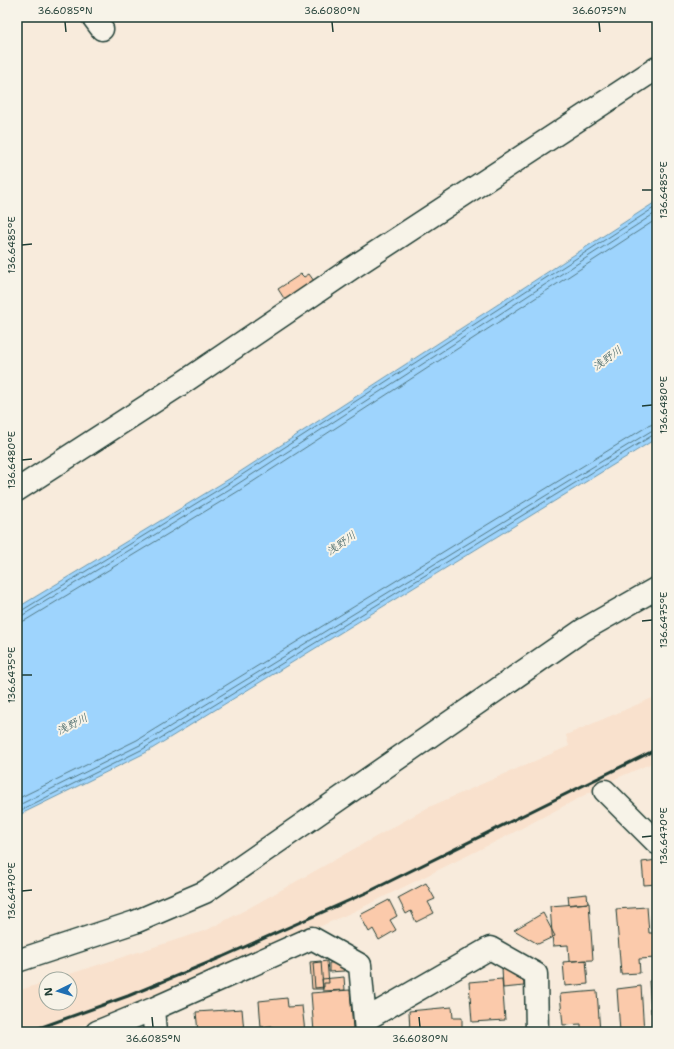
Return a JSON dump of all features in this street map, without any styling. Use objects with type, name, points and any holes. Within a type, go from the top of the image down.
[{"type":"street","points":[[17,490],[181,384],[352,268],[657,68]]},
{"type":"street","points":[[17,960],[135,922],[205,892],[583,630],[657,588]]},
{"type":"street","points":[[605,791],[657,843]]},
{"type":"street","points":[[97,1032],[153,1009],[312,938],[360,965],[366,1026],[490,948],[536,974],[537,1032]]},
{"type":"street","points":[[153,1009],[155,1032]]},
{"type":"shaded area","points":[[657,696],[657,761],[617,778],[499,840],[355,911],[226,968],[119,1013],[63,1032],[17,1032],[17,991],[38,984],[38,1011],[78,1011],[78,971],[207,930],[427,808],[569,746],[566,735]]},
{"type":"water","name":"浅野川","points":[[657,201],[657,438],[145,753],[17,816],[17,608],[229,479]]},
{"type":"building","points":[[301,274],[304,277],[309,274],[314,281],[287,303],[278,289]]},
{"type":"building","points":[[657,860],[657,884],[644,885],[642,862]]},
{"type":"building","points":[[426,883],[435,899],[428,902],[434,913],[416,922],[411,911],[406,914],[398,898]]},
{"type":"building","points":[[587,894],[588,903],[569,905],[568,896]]},
{"type":"building","points":[[389,900],[397,916],[390,920],[396,930],[379,940],[373,929],[369,932],[360,915]]},
{"type":"building","points":[[589,903],[593,960],[569,961],[568,945],[553,946],[550,906]]},
{"type":"building","points":[[647,907],[649,933],[654,933],[656,958],[639,959],[640,973],[621,974],[616,909]]},
{"type":"building","points":[[543,913],[555,936],[538,944],[514,930]]},
{"type":"building","points":[[586,960],[588,984],[565,986],[563,962]]},
{"type":"building","points":[[321,961],[323,989],[312,989],[310,962]]},
{"type":"building","points":[[327,961],[329,983],[324,983],[324,987],[315,988],[313,963]]},
{"type":"building","points":[[343,962],[344,971],[329,972],[329,963]]},
{"type":"building","points":[[512,967],[523,974],[524,986],[503,988],[502,968]]},
{"type":"building","points":[[344,977],[345,990],[323,991],[322,979]]},
{"type":"building","points":[[502,979],[505,1020],[472,1022],[469,982]]},
{"type":"building","points":[[657,980],[657,1013],[651,1013],[649,981]]},
{"type":"building","points":[[641,986],[644,1032],[620,1032],[617,989]]},
{"type":"building","points":[[350,990],[353,1029],[314,1032],[311,993]]},
{"type":"building","points":[[597,991],[600,1032],[581,1032],[581,1024],[563,1025],[560,994]]},
{"type":"building","points":[[287,998],[288,1007],[302,1006],[305,1032],[272,1032],[272,1026],[261,1027],[259,1001]]},
{"type":"building","points":[[452,1007],[453,1018],[462,1018],[462,1032],[410,1032],[409,1011]]},
{"type":"building","points":[[242,1009],[244,1032],[198,1032],[196,1012]]},
{"type":"railway","points":[[28,1032],[128,996],[222,957],[368,892],[657,749]]}]
